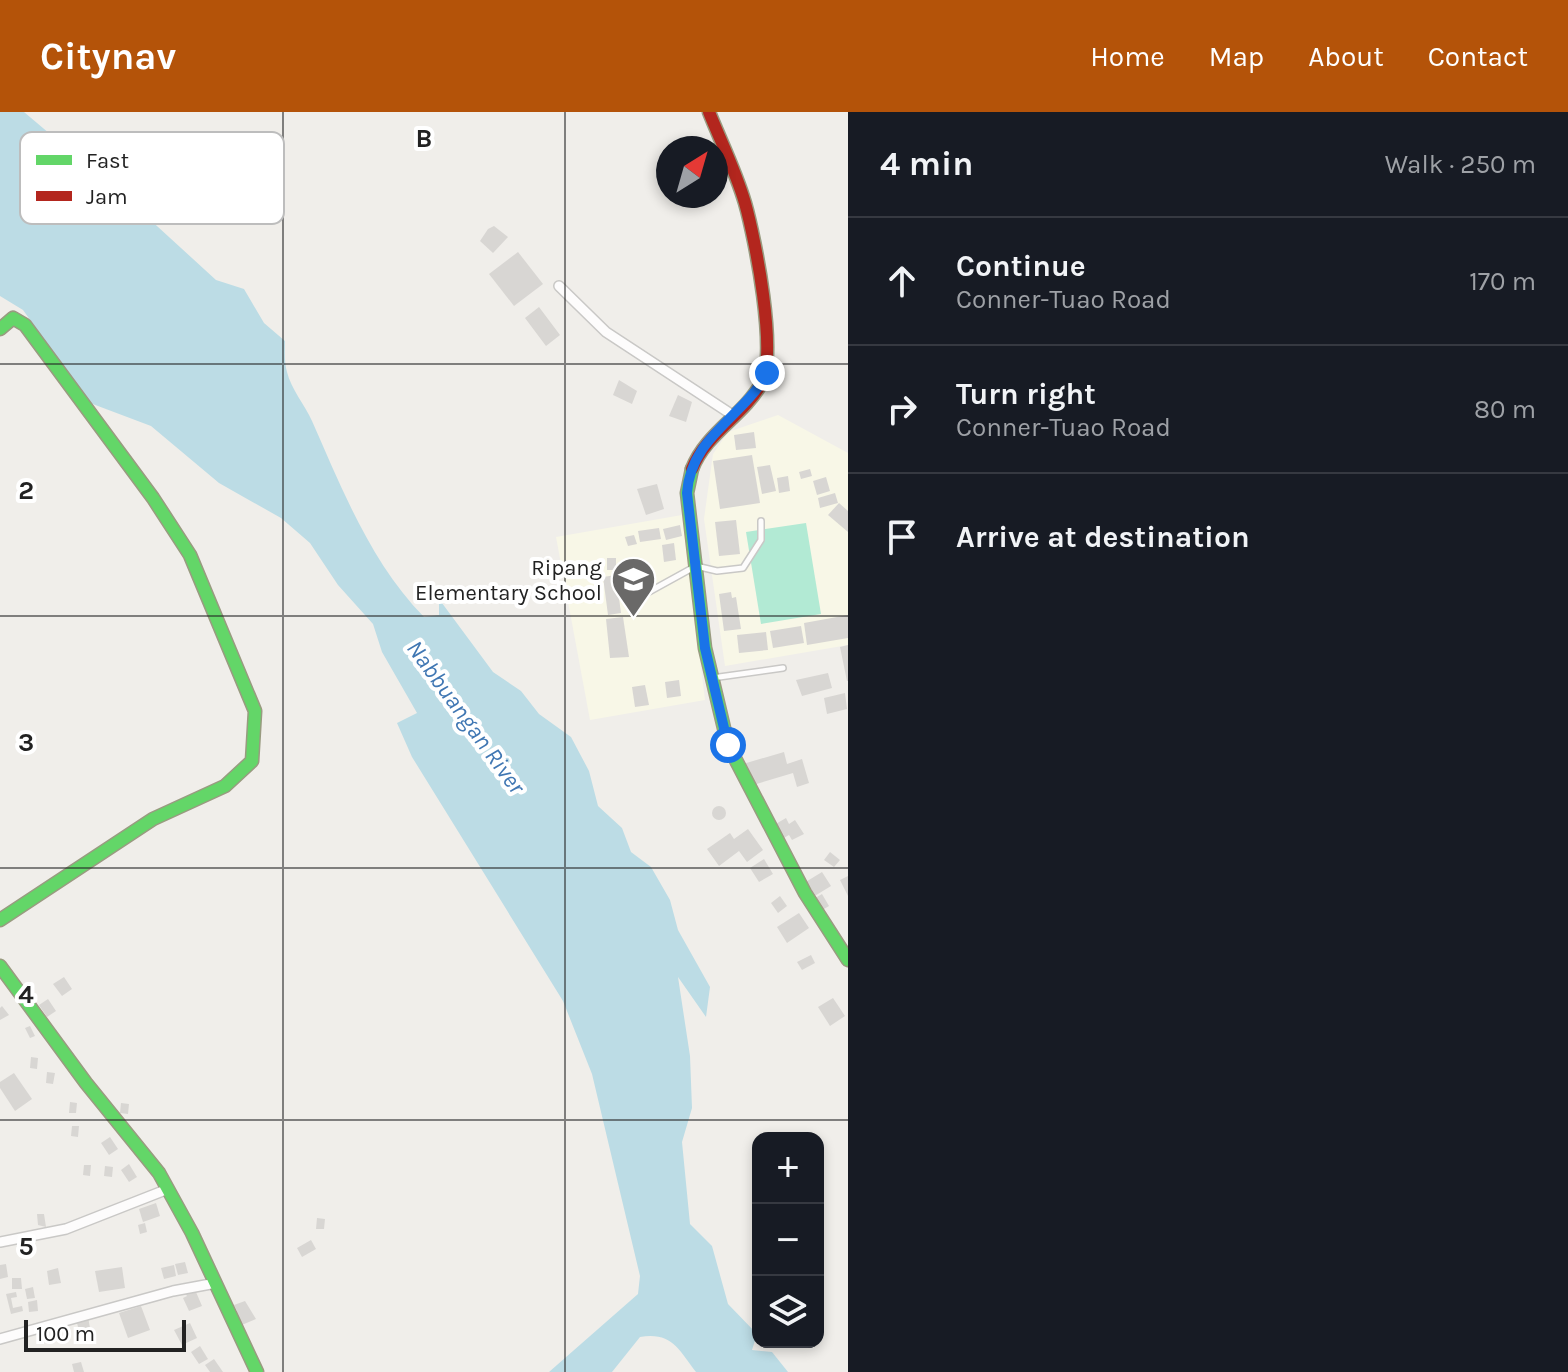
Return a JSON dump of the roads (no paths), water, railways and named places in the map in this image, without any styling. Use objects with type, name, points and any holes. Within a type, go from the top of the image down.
[{"type":"street","points":[[709,112],[745,203],[756,252],[768,363],[761,384],[703,445],[689,471],[687,493],[712,678],[718,713],[741,772],[805,893],[848,960]]},
{"type":"street","points":[[559,286],[606,332],[731,414]]},
{"type":"street","points":[[0,329],[13,318],[25,325],[153,498],[190,555],[255,711],[252,761],[245,772],[225,786],[153,819],[0,920]]},
{"type":"street","points":[[1,970],[168,1189],[257,1372]]},
{"type":"street","points":[[0,1242],[66,1229],[168,1189]]},
{"type":"street","points":[[0,1339],[173,1291],[216,1283]]},
{"type":"lane","points":[[647,593],[696,566],[717,571],[743,568],[761,540],[761,521]]},
{"type":"lane","points":[[712,678],[783,668]]},
{"type":"water","name":"Nabbuangan River","points":[[0,112],[24,112],[48,132],[20,132],[20,224],[155,224],[216,280],[244,289],[264,323],[285,341],[285,364],[292,385],[359,524],[388,573],[424,617],[439,615],[439,599],[493,672],[521,691],[539,714],[571,737],[589,771],[598,806],[622,828],[631,852],[651,867],[670,900],[678,930],[710,987],[706,1017],[678,977],[690,1056],[692,1108],[682,1142],[690,1224],[712,1246],[728,1304],[752,1329],[752,1350],[772,1352],[788,1372],[696,1372],[673,1344],[651,1336],[640,1337],[612,1372],[549,1372],[638,1294],[640,1276],[592,1074],[563,1001],[412,757],[397,723],[417,713],[382,652],[373,624],[338,585],[310,543],[281,518],[219,483],[151,426],[90,403],[23,310],[0,296]]},
{"type":"place","name":"Ripang Elementary School","points":[[633,619]]}]
